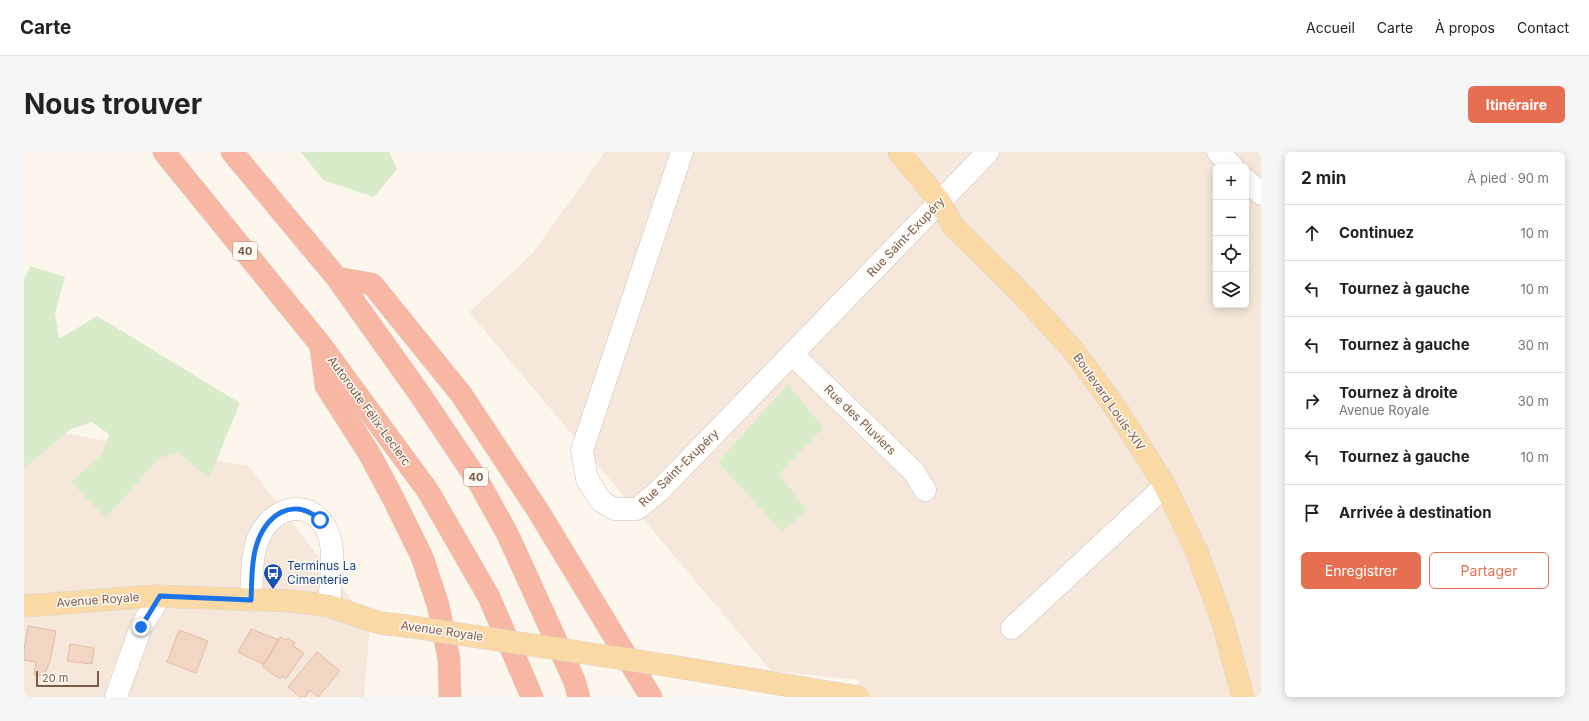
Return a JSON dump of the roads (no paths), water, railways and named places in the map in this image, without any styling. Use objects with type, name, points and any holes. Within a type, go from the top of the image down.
[{"type":"highway","name":"Autoroute Félix-Leclerc","points":[[164,152],[320,344],[428,491],[489,597],[532,697]]},
{"type":"highway","name":"40","points":[[232,152],[337,278],[415,387],[478,480],[507,532],[574,680],[579,697]]},
{"type":"highway","points":[[337,278],[372,284],[461,394],[537,508],[651,697]]},
{"type":"highway","points":[[320,344],[326,386],[369,453],[422,557],[438,605],[449,659],[450,697]]},
{"type":"main road","name":"Boulevard Louis-XIV","points":[[899,152],[940,202],[953,226],[1015,287],[1074,351],[1119,413],[1165,486],[1197,552],[1222,620],[1244,697]]},
{"type":"main road","name":"Avenue Royale","points":[[24,606],[160,596],[293,601],[329,606],[380,623],[671,666],[858,697]]},
{"type":"street","name":"Rue Saint-Exupéry","points":[[682,152],[582,450],[587,479],[601,500],[614,509],[637,509],[659,491],[988,152]]},
{"type":"street","points":[[1218,152],[1230,164]]},
{"type":"street","name":"Rue des Pluviers","points":[[792,354],[914,472],[925,490]]},
{"type":"street","points":[[1012,628],[1165,486]]},
{"type":"street","points":[[251,600],[254,552],[263,530],[268,523],[280,513],[286,510],[298,508],[310,511],[320,520],[330,540],[332,555],[329,606]]},
{"type":"street","points":[[116,697],[141,627],[160,596]]},
{"type":"place","name":"Terminus La Cimenterie","points":[[273,590]]}]
